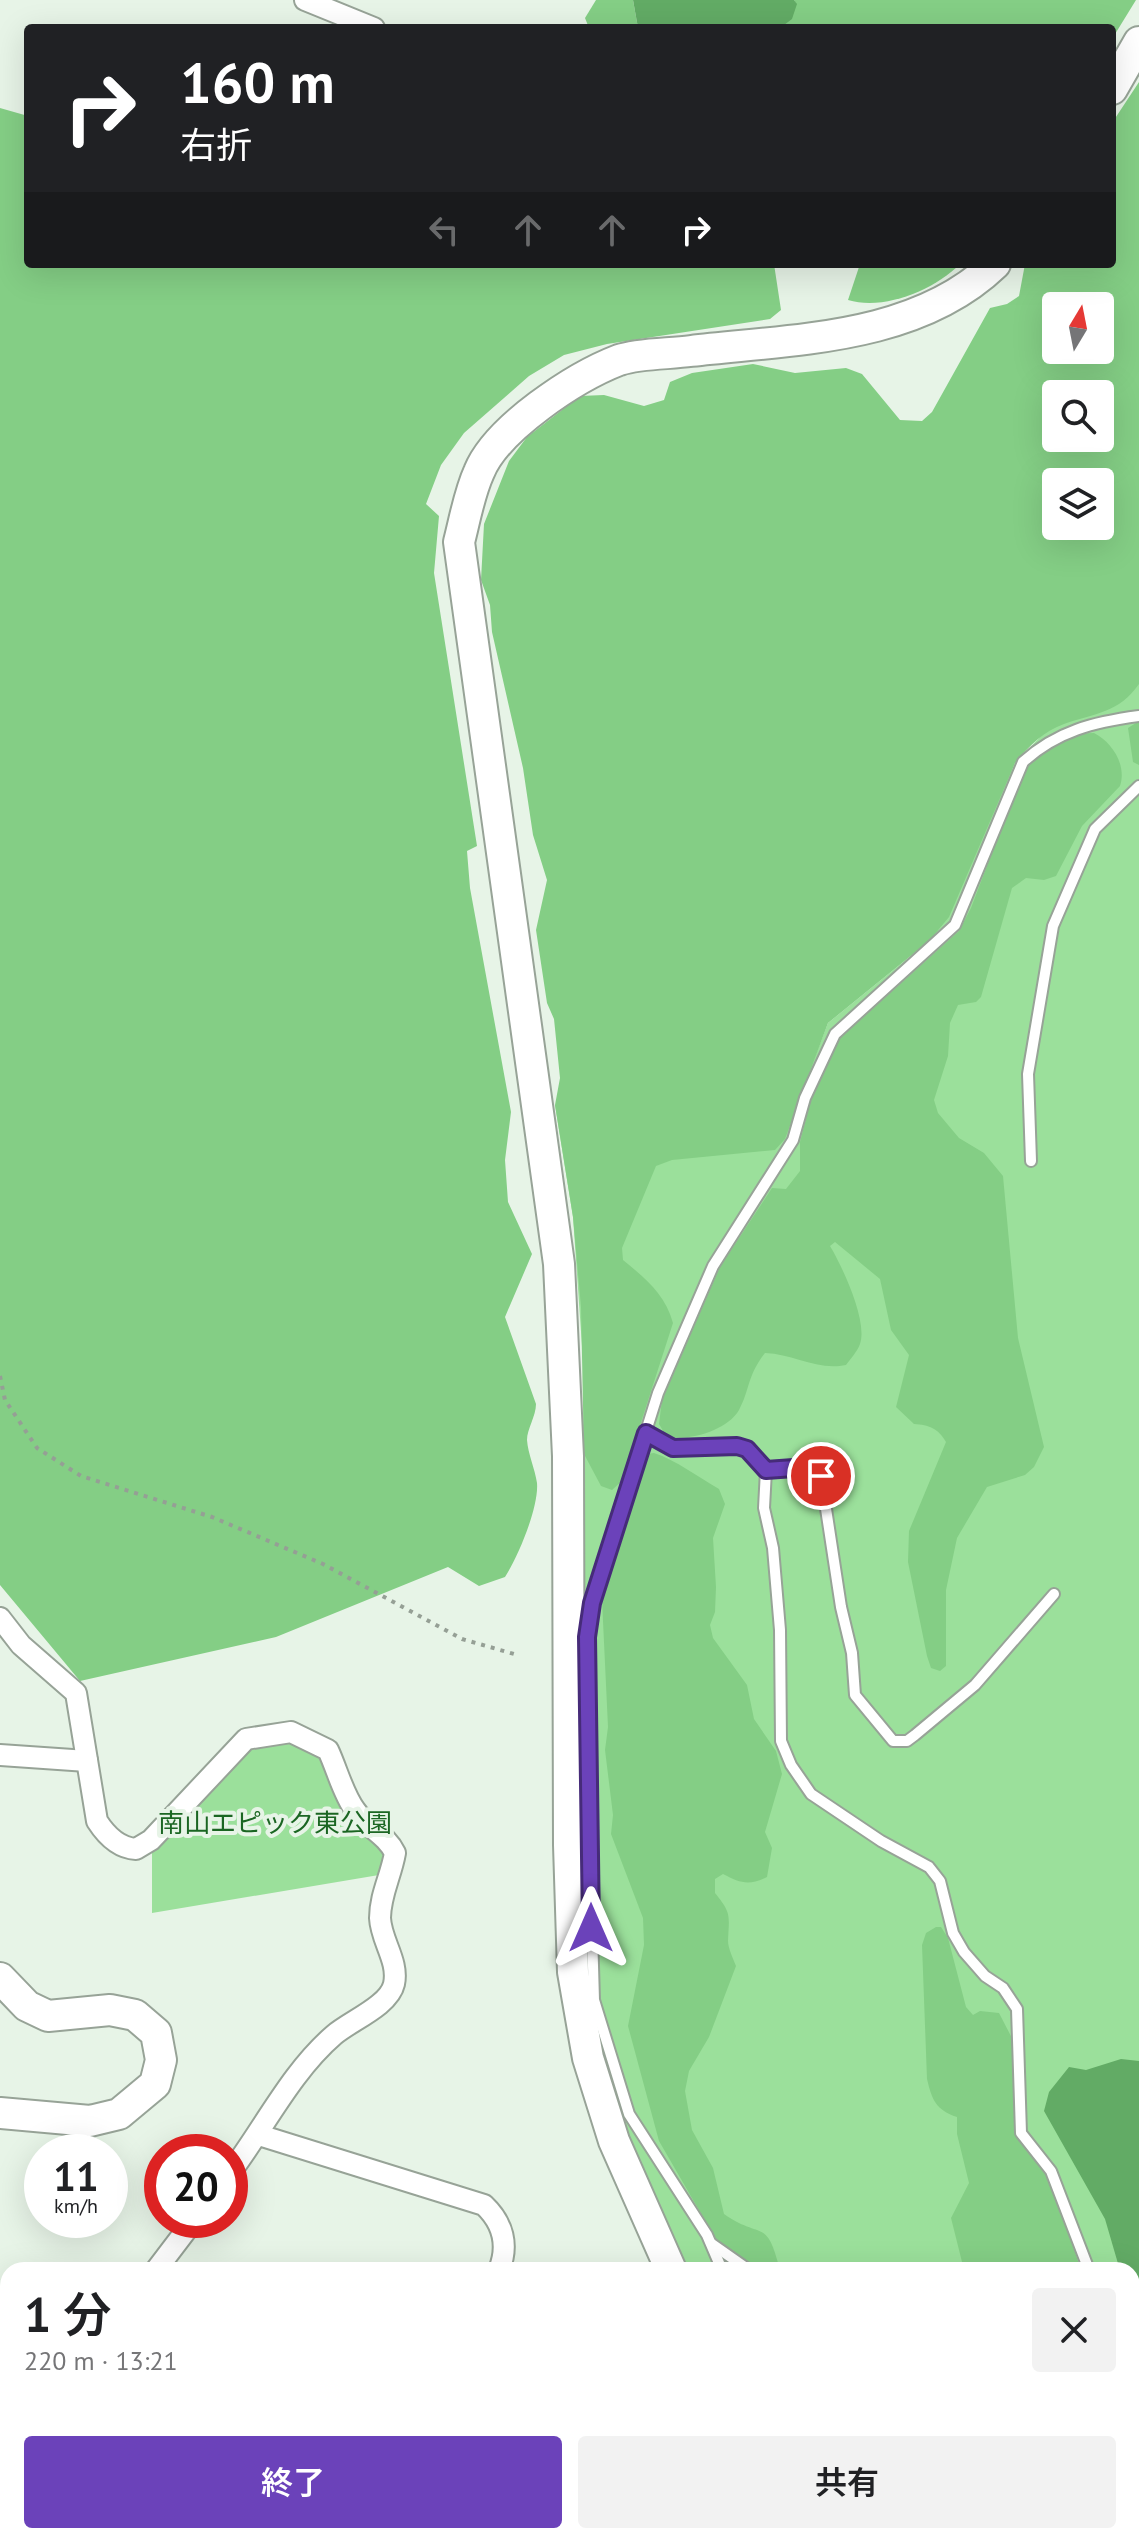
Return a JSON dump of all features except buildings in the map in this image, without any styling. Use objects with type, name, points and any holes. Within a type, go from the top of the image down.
[{"type":"street","points":[[305,0],[364,24]]},
{"type":"street","points":[[1116,82],[1139,42]]},
{"type":"street","points":[[667,2262],[614,2141],[588,2058],[573,1972],[569,1845],[568,1456],[559,1264],[459,542],[479,471],[499,439],[535,407],[620,360],[830,334],[901,320],[959,292],[990,268]]},
{"type":"street","points":[[0,1618],[21,1645],[76,1693],[97,1821],[111,1838],[125,1848],[136,1849],[151,1840],[246,1739],[279,1732],[302,1735],[328,1750],[353,1808],[368,1826],[388,1839],[395,1853],[381,1899],[380,1923],[395,1971],[393,1987],[384,1999],[333,2036],[300,2072],[248,2149]]},
{"type":"street","points":[[0,1755],[87,1761]]},
{"type":"street","points":[[0,1978],[27,2006],[48,2016],[110,2010],[135,2015],[156,2033],[161,2060],[155,2084],[119,2114],[90,2121],[0,2113]]},
{"type":"street","points":[[259,2135],[484,2205],[502,2229],[505,2245],[501,2262]]},
{"type":"street","points":[[162,2262],[180,2238]]},
{"type":"lane","points":[[719,2262],[712,2244],[629,2114],[594,2000],[587,1637],[592,1603],[646,1433],[693,1304],[713,1266],[793,1140],[805,1098],[835,1034],[955,925],[1023,762],[1039,748],[1070,730],[1139,716]]},
{"type":"lane","points":[[1031,1161],[1028,1074],[1053,926],[1095,829],[1139,786]]},
{"type":"lane","points":[[646,1433],[673,1448],[747,1449],[766,1470],[764,1508],[773,1548],[780,1630],[781,1741],[800,1782],[811,1794],[881,1841],[914,1856],[929,1867],[940,1881],[953,1933],[964,1952],[1012,1999],[1017,2009],[1021,2133],[1051,2171],[1086,2262]]},
{"type":"lane","points":[[766,1470],[808,1467],[821,1476],[841,1607],[852,1653],[855,1695],[893,1741],[907,1741],[975,1685],[1054,1594]]},
{"type":"lane","points":[[712,2244],[738,2262]]},
{"type":"path","points":[[0,1376],[5,1400],[37,1448],[81,1476],[212,1517],[323,1564],[462,1639],[514,1654]]},
{"type":"green space","points":[[1139,635],[1139,2262],[680,2262],[619,2127],[582,1985],[578,1518],[585,1389],[573,1217],[555,1105],[809,1072],[828,1023],[929,941],[1015,763]]},
{"type":"green space","name":"南山エピック東公園","points":[[290,1742],[322,1756],[347,1815],[360,1834],[383,1844],[388,1858],[379,1875],[152,1913],[152,1852],[246,1751]]},
{"type":"shaded area","points":[[596,0],[633,0],[637,24],[587,24],[585,18]]},
{"type":"shaded area","points":[[633,0],[794,0],[797,4],[792,19],[785,24],[637,24]]},
{"type":"shaded area","points":[[794,0],[1136,0],[1116,32],[1116,24],[783,24],[796,4]]},
{"type":"shaded area","points":[[1139,82],[1139,684],[1115,706],[1050,731],[1031,745],[1015,763],[949,917],[929,941],[828,1023],[785,1139],[775,1150],[672,1160],[656,1166],[622,1248],[623,1260],[660,1295],[673,1323],[622,1481],[612,1490],[601,1486],[584,1454],[581,1307],[573,1217],[555,1105],[560,1078],[554,1019],[547,1003],[536,930],[547,880],[533,835],[523,768],[492,632],[490,605],[481,580],[484,524],[509,461],[527,437],[580,396],[604,395],[644,406],[664,400],[670,382],[692,373],[753,364],[795,373],[846,368],[862,374],[900,420],[922,421],[932,412],[990,308],[1007,304],[1019,296],[1024,268],[1116,268],[1116,117]]},
{"type":"shaded area","points":[[0,108],[24,115],[24,268],[775,268],[781,310],[770,319],[607,344],[564,355],[529,376],[464,433],[441,465],[426,504],[439,516],[434,573],[477,846],[467,851],[470,888],[511,1112],[505,1160],[508,1202],[532,1254],[505,1317],[536,1404],[527,1440],[537,1493],[527,1532],[505,1577],[479,1586],[448,1567],[276,1637],[80,1681],[0,1585]]},
{"type":"shaded area","points":[[859,268],[955,268],[937,282],[908,296],[877,303],[848,300]]},
{"type":"shaded area","points":[[1139,721],[1139,765],[1133,762],[1128,728]]},
{"type":"shaded area","points":[[1094,733],[1107,742],[1120,762],[1120,786],[1082,826],[1056,876],[1044,880],[1026,878],[1012,888],[981,997],[976,1002],[958,1005],[950,1023],[948,1056],[934,1100],[938,1113],[959,1138],[984,1153],[1003,1176],[1018,1338],[1044,1447],[1034,1467],[1025,1475],[987,1487],[957,1538],[946,1590],[946,1666],[940,1671],[931,1668],[927,1656],[908,1562],[909,1531],[946,1442],[936,1430],[914,1424],[896,1407],[909,1355],[891,1330],[880,1279],[835,1242],[830,1246],[847,1280],[862,1334],[856,1352],[846,1365],[825,1366],[765,1353],[755,1369],[739,1410],[725,1424],[695,1436],[666,1436],[659,1424],[662,1400],[720,1267],[772,1188],[786,1189],[800,1171],[800,1142],[811,1099],[838,1040],[959,931],[971,908],[1023,771],[1042,751],[1069,734]]},
{"type":"shaded area","points":[[654,1453],[679,1464],[719,1489],[725,1504],[713,1538],[716,1587],[715,1612],[710,1625],[713,1638],[747,1685],[754,1719],[776,1751],[782,1774],[765,1832],[772,1848],[767,1877],[750,1882],[723,1874],[715,1879],[715,1893],[728,1915],[728,1944],[736,1966],[709,2037],[689,2071],[685,2091],[692,2130],[713,2168],[724,2214],[766,2236],[778,2262],[745,2262],[718,2243],[659,2141],[628,2026],[644,1945],[643,1918],[611,1834],[613,1815],[605,1750],[608,1727],[602,1600],[647,1454]]},
{"type":"shaded area","points":[[941,1927],[948,1938],[966,2007],[973,2015],[980,2011],[999,2013],[1013,2040],[1017,2135],[1048,2173],[1078,2262],[962,2262],[951,2218],[969,2183],[957,2134],[957,2117],[936,2103],[927,2079],[922,1945],[926,1933]]},
{"type":"shaded area","points":[[1121,2059],[1139,2061],[1139,2262],[1118,2262],[1105,2219],[1044,2111],[1049,2092],[1069,2067],[1086,2070]]},
{"type":"route","points":[[591,1928],[592,1823],[586,1724],[587,1637],[592,1603],[646,1433],[673,1448],[689,1450],[737,1446],[758,1458],[766,1470],[808,1467],[821,1476]]}]
